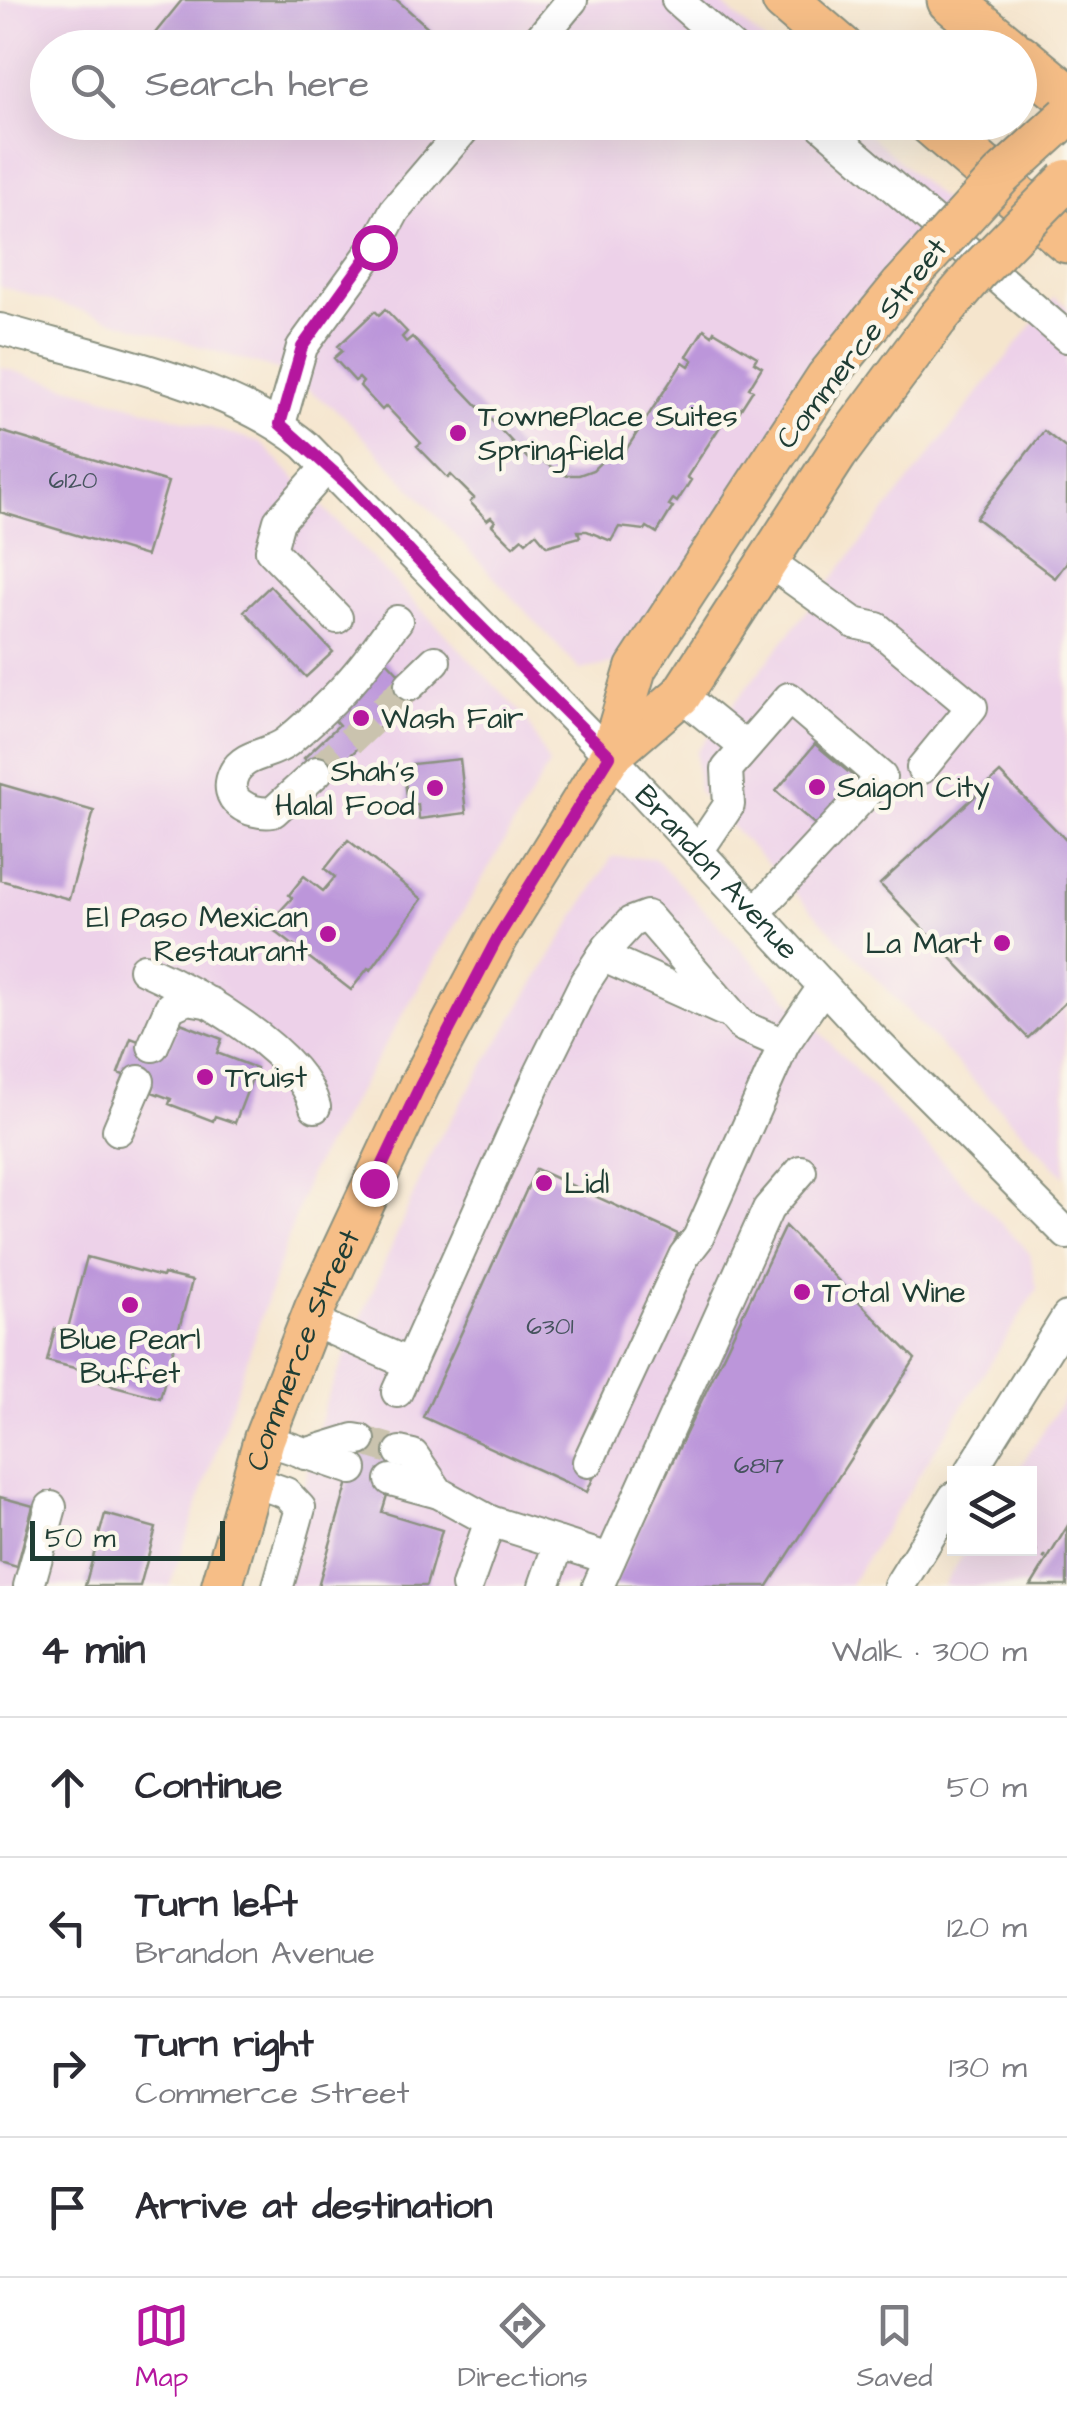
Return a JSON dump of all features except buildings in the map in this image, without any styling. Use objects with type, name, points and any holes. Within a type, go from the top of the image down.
[{"type":"highway","points":[[785,0],[820,30]]},
{"type":"highway","points":[[950,0],[987,30]]},
{"type":"highway","points":[[966,0],[993,30]]},
{"type":"highway","points":[[1037,71],[1067,96]]},
{"type":"highway","points":[[951,140],[1067,240]]},
{"type":"main road","name":"Commerce Street","points":[[222,1586],[264,1439],[310,1320],[420,1086],[498,937],[610,756],[636,668],[816,392],[901,286],[1001,176],[1067,116]]},
{"type":"main road","name":"Commerce Street","points":[[610,756],[681,695],[870,405],[977,272],[1067,180]]},
{"type":"street","points":[[547,30],[572,0]]},
{"type":"street","points":[[676,0],[711,30]]},
{"type":"street","points":[[280,424],[302,347],[374,247],[395,210],[455,140]]},
{"type":"street","points":[[839,140],[1067,338]]},
{"type":"street","name":"Brandon Avenue","points":[[0,329],[189,385],[234,401],[280,424],[328,466],[610,756],[823,987],[1067,1234]]},
{"type":"street","points":[[328,466],[279,521],[271,550],[338,618]]},
{"type":"street","points":[[768,561],[854,623],[876,628],[972,707],[922,768]]},
{"type":"street","points":[[318,772],[273,812],[244,808],[230,788],[235,770],[242,762],[288,742],[359,671],[396,620]]},
{"type":"street","points":[[410,685],[435,661]]},
{"type":"street","points":[[681,695],[745,747]]},
{"type":"street","points":[[698,851],[729,805],[727,769],[789,698],[880,776],[755,913]]},
{"type":"street","points":[[398,1392],[540,1073],[585,982],[632,922],[647,916],[742,1026],[784,1044]]},
{"type":"street","points":[[602,956],[733,1015]]},
{"type":"street","points":[[144,968],[211,1002],[296,1070],[308,1086],[315,1107]]},
{"type":"street","points":[[588,1462],[684,1256],[698,1238],[784,1044],[823,987]]},
{"type":"street","points":[[152,1046],[170,1007],[188,999],[211,1002]]},
{"type":"street","points":[[118,1130],[139,1081]]},
{"type":"street","points":[[396,1466],[412,1455],[439,1493],[490,1522],[559,1543],[604,1572],[768,1209],[801,1171]]},
{"type":"street","points":[[974,1466],[1067,1317]]},
{"type":"street","points":[[310,1320],[410,1364]]},
{"type":"street","points":[[264,1439],[305,1454],[356,1454]]},
{"type":"street","points":[[252,1481],[286,1493],[300,1508],[278,1586]]},
{"type":"street","points":[[29,1586],[51,1507]]},
{"type":"street","points":[[899,1586],[947,1508]]},
{"type":"street","points":[[467,1586],[490,1522]]},
{"type":"street","points":[[544,1586],[559,1543]]},
{"type":"path","points":[[1037,1552],[1046,1558]]},
{"type":"shaded area","points":[[0,0],[717,0],[751,30],[30,30],[30,140],[875,140],[955,211],[617,663],[580,670],[343,415],[284,372],[0,286]]},
{"type":"shaded area","points":[[1054,297],[1067,307],[1065,1177],[698,791],[696,752]]},
{"type":"shaded area","points":[[0,367],[260,442],[526,718],[549,765],[310,1173],[170,1586],[0,1586]]},
{"type":"shaded area","points":[[612,857],[655,858],[1030,1254],[1037,1289],[849,1586],[279,1586],[325,1403],[434,1147]]},
{"type":"shaded area","points":[[1067,1394],[1067,1586],[943,1586],[962,1556],[1037,1556],[1037,1466],[1021,1466]]},
{"type":"tunnel","points":[[317,772],[410,685]]},
{"type":"tunnel","points":[[360,1440],[400,1452]]},
{"type":"place","name":"TownePlace Suites Springfield","points":[[458,433]]},
{"type":"place","name":"Wash Fair","points":[[361,718]]},
{"type":"place","name":"Saigon City","points":[[817,787]]},
{"type":"place","name":"Shah's Halal Food","points":[[435,788]]},
{"type":"place","name":"El Paso Mexican Restaurant","points":[[328,934]]},
{"type":"place","name":"La Mart","points":[[1002,943]]},
{"type":"place","name":"Truist","points":[[205,1077]]},
{"type":"place","name":"Lidl","points":[[544,1183]]},
{"type":"place","name":"Total Wine","points":[[802,1292]]},
{"type":"place","name":"Blue Pearl Buffet","points":[[130,1305]]},
{"type":"route","points":[[374,247],[302,347],[280,424],[347,484],[468,614],[610,756],[498,937],[374,1183]]}]
